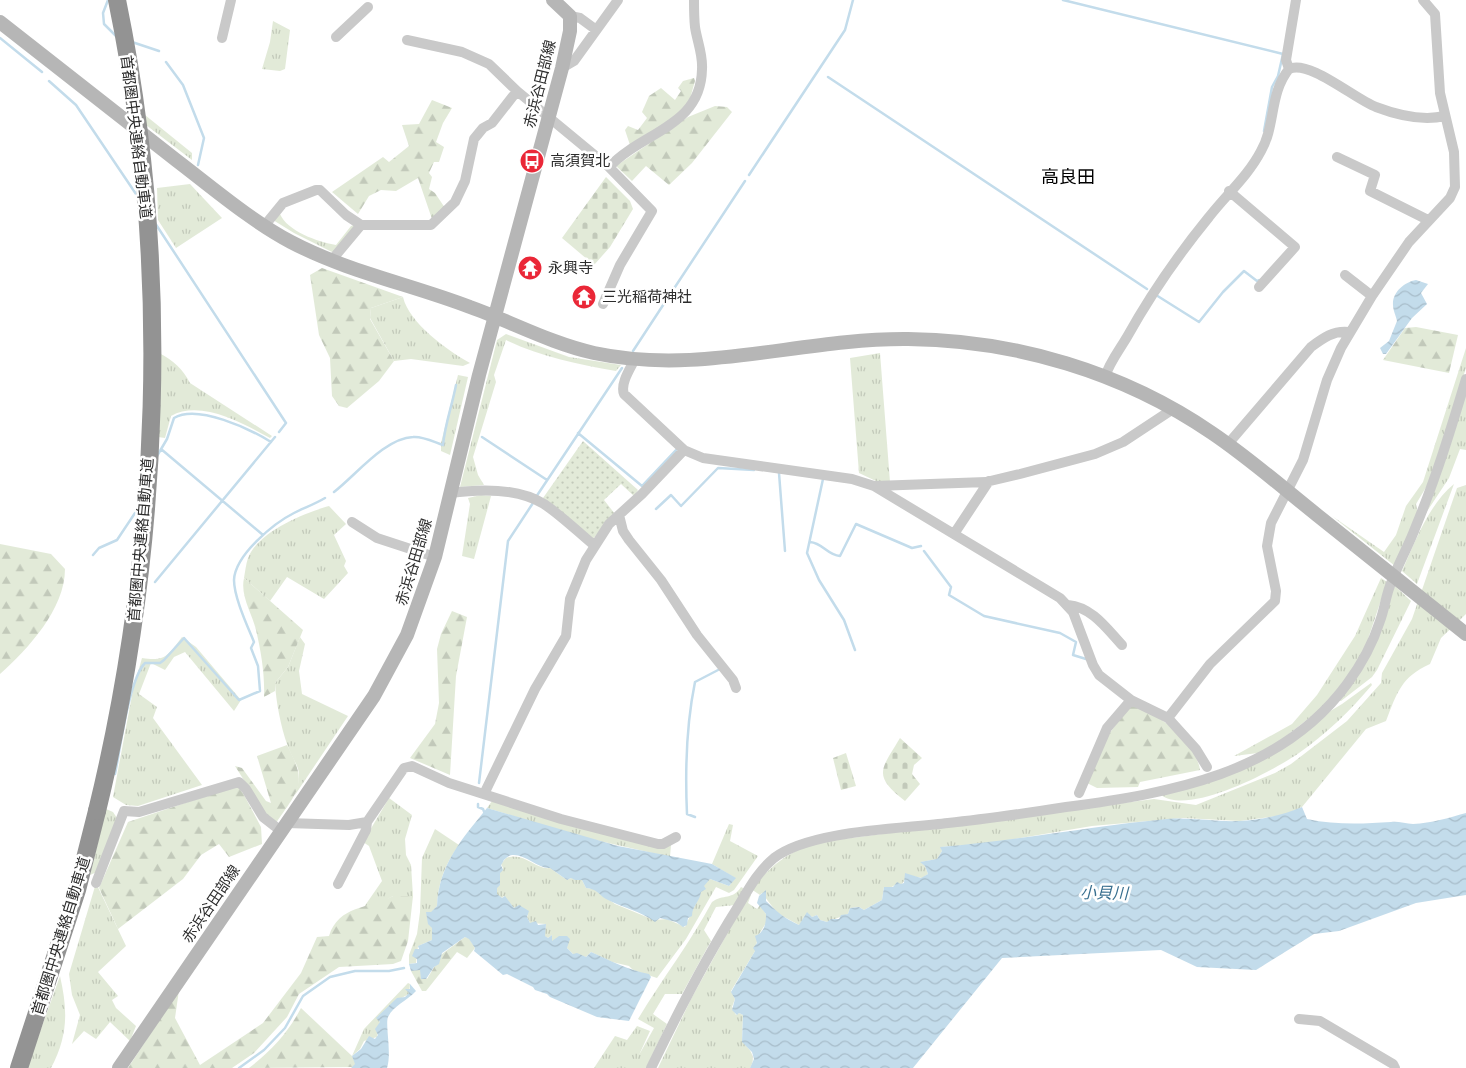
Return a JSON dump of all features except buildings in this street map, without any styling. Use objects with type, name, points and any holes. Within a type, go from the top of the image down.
[{"type":"highway","name":"首都圏中央連絡自動車道","points":[[20,1068],[77,890],[97,812],[128,665],[138,594],[152,414],[150,261],[144,180],[116,0]]},
{"type":"street","points":[[222,38],[231,0]]},
{"type":"street","points":[[553,0],[570,16],[580,18],[595,29]]},
{"type":"street","points":[[562,68],[574,62],[595,29],[618,0]]},
{"type":"street","points":[[609,167],[644,140],[684,115],[691,107],[702,70],[695,26],[694,0]]},
{"type":"street","points":[[1289,69],[1286,60],[1296,0]]},
{"type":"street","points":[[1168,718],[1210,664],[1275,602],[1276,591],[1268,555],[1269,531],[1274,514],[1288,492],[1303,460],[1327,380],[1349,332],[1372,296],[1414,234],[1450,198],[1455,186],[1454,152],[1440,92],[1435,14],[1423,0]]},
{"type":"street","points":[[336,36],[368,7]]},
{"type":"street","name":"赤浜谷田部線","points":[[119,1068],[374,696],[415,616],[435,557],[495,317],[562,68],[570,30],[570,16]]},
{"type":"street","points":[[0,22],[222,195],[264,225],[296,244],[331,261],[366,274],[455,301],[574,348],[635,359],[682,361],[858,340],[909,339],[970,342],[1035,354],[1106,377],[1173,409],[1228,444],[1466,634]]},
{"type":"street","points":[[407,40],[462,52],[477,57],[489,64],[517,91],[609,167],[652,211],[620,265],[603,304]]},
{"type":"street","points":[[1106,377],[1150,294],[1230,191],[1246,175],[1266,142],[1277,88],[1289,69],[1299,67],[1320,75],[1375,107],[1420,118],[1445,116]]},
{"type":"street","points":[[264,225],[283,203],[316,190],[320,190],[346,215],[361,225],[431,225],[455,202],[465,181],[474,139],[483,128],[492,123],[517,91]]},
{"type":"street","points":[[1337,157],[1375,175],[1370,191],[1428,220]]},
{"type":"street","points":[[1230,191],[1295,247],[1259,288]]},
{"type":"street","points":[[331,261],[361,225]]},
{"type":"street","points":[[1345,275],[1372,296]]},
{"type":"street","points":[[1228,444],[1311,347],[1336,333],[1349,332]]},
{"type":"street","points":[[635,359],[622,390],[624,394],[684,450],[703,458],[852,479],[874,486],[1068,605],[1079,606],[1096,618],[1122,645]]},
{"type":"street","points":[[651,1068],[725,926],[757,875],[774,858],[804,843],[824,838],[1128,799],[1199,782],[1248,764],[1266,755],[1302,731],[1331,704],[1348,683],[1374,638],[1433,483],[1466,379]]},
{"type":"street","points":[[874,486],[988,481],[1095,454],[1123,442],[1173,409]]},
{"type":"street","points":[[484,794],[535,689],[566,636],[570,599],[586,560],[594,546],[609,524],[684,450]]},
{"type":"street","points":[[954,534],[988,481]]},
{"type":"street","points":[[450,493],[475,490],[533,498],[545,505],[594,546]]},
{"type":"street","points":[[619,515],[623,531],[629,540],[661,580],[697,635],[733,680],[736,688]]},
{"type":"street","points":[[352,522],[377,538],[435,557]]},
{"type":"street","points":[[1068,605],[1077,622],[1096,671],[1108,684],[1130,700],[1168,718],[1196,749],[1207,767]]},
{"type":"street","points":[[1079,794],[1107,728],[1130,700]]},
{"type":"street","points":[[338,884],[366,830],[368,822],[407,766],[561,819],[663,844],[676,837]]},
{"type":"street","points":[[96,883],[124,811],[140,812],[239,782],[246,789],[263,817],[284,827],[349,825],[368,822]]},
{"type":"street","points":[[1299,1019],[1320,1021],[1393,1064],[1395,1068]]},
{"type":"green space","points":[[273,21],[290,30],[285,69],[280,71],[262,69],[270,42]]},
{"type":"green space","points":[[694,78],[695,81],[689,102],[684,111],[630,145],[625,130],[628,126],[638,130],[647,118],[642,112],[649,96],[661,88],[675,100],[681,91],[678,88],[683,81]]},
{"type":"green space","points":[[432,100],[452,108],[443,123],[436,142],[444,147],[439,162],[434,162],[429,173],[432,177],[429,189],[435,193],[445,208],[432,219],[418,178],[396,191],[381,190],[369,196],[358,214],[332,192],[383,157],[389,162],[409,146],[402,125],[419,124]]},
{"type":"green space","points":[[715,106],[727,107],[732,112],[692,163],[669,185],[646,166],[632,181],[616,166],[688,117]]},
{"type":"green space","points":[[145,115],[192,153],[192,160],[146,125]]},
{"type":"green space","points":[[606,177],[630,201],[633,209],[610,247],[594,265],[562,238]]},
{"type":"green space","points":[[190,184],[222,218],[176,248],[158,220],[157,188]]},
{"type":"green space","points":[[280,214],[289,226],[304,235],[336,245],[351,226],[354,225],[355,229],[334,253],[273,220]]},
{"type":"green space","points":[[322,268],[403,297],[371,308],[370,319],[394,361],[379,381],[347,408],[339,406],[332,396],[330,358],[319,335],[310,275]]},
{"type":"green space","points":[[403,297],[413,317],[430,335],[470,363],[463,366],[411,359],[394,361],[370,318],[371,308]]},
{"type":"green space","points":[[1416,327],[1458,335],[1449,373],[1383,360],[1405,328]]},
{"type":"green space","points":[[506,334],[569,357],[621,365],[616,371],[573,363],[532,351],[506,340],[494,375],[496,382],[473,457],[478,475],[484,485],[460,487],[497,340]]},
{"type":"green space","points":[[1466,348],[1466,368],[1439,451],[1428,484],[1416,504],[1418,514],[1395,566],[1332,516],[1384,552],[1396,535],[1406,506],[1423,482]]},
{"type":"green space","points":[[159,353],[177,365],[190,383],[272,436],[270,438],[222,415],[195,410],[183,411],[171,416],[165,438],[158,437]]},
{"type":"green space","points":[[880,353],[890,482],[878,482],[859,473],[850,358]]},
{"type":"green space","points":[[458,375],[468,377],[450,455],[441,451],[441,443]]},
{"type":"green space","points":[[1466,386],[1466,450],[1460,449],[1449,478],[1422,519]]},
{"type":"green space","points":[[583,441],[638,490],[634,496],[621,484],[604,500],[615,514],[592,540],[543,498]]},
{"type":"green space","points":[[1454,484],[1417,584],[1402,571],[1430,513],[1445,492]]},
{"type":"green space","points":[[1466,485],[1466,614],[1441,638],[1430,664],[1412,674],[1406,680],[1393,702],[1386,721],[1366,729],[1302,807],[1284,815],[1240,821],[1183,818],[1092,826],[991,843],[941,847],[942,851],[937,859],[921,862],[928,874],[922,878],[905,875],[906,878],[902,884],[890,888],[884,887],[882,900],[864,910],[859,907],[850,908],[848,914],[827,922],[820,920],[817,915],[812,917],[808,915],[804,916],[802,924],[799,925],[777,913],[762,893],[760,895],[751,889],[781,860],[798,850],[820,842],[1154,799],[1196,805],[1275,773],[1291,764],[1347,721],[1381,683],[1382,673],[1412,619],[1457,488]]},
{"type":"green space","points":[[481,495],[491,496],[474,559],[462,556],[470,504],[468,498]]},
{"type":"green space","points":[[329,506],[346,524],[334,535],[346,561],[344,566],[348,573],[324,599],[287,577],[270,601],[244,578],[248,558],[253,549],[271,532],[283,525],[307,513]]},
{"type":"green space","points":[[0,544],[51,554],[65,569],[59,599],[52,613],[22,653],[0,674]]},
{"type":"green space","points":[[244,578],[303,630],[288,667],[275,683],[275,691],[264,697],[261,655],[256,630],[245,598]]},
{"type":"green space","points":[[1381,578],[1387,582],[1365,648],[1352,671],[1322,708],[1266,752],[1234,756],[1292,724],[1317,695],[1355,636]]},
{"type":"green space","points":[[1395,586],[1411,601],[1377,670],[1372,677],[1341,701],[1338,700]]},
{"type":"green space","points":[[452,611],[467,617],[456,676],[450,775],[410,758],[435,724],[439,703],[437,649],[441,634]]},
{"type":"green space","points":[[182,637],[196,647],[241,700],[234,711],[185,652],[174,657],[165,670],[151,663],[139,694],[157,707],[153,718],[202,785],[138,806],[126,805],[113,797],[133,690],[142,658],[156,659],[166,656]]},
{"type":"green space","points":[[300,637],[305,644],[299,671],[302,694],[348,716],[295,795],[299,773],[283,730],[275,683],[288,667]]},
{"type":"green space","points":[[1371,683],[1372,685],[1364,695],[1328,730],[1287,761],[1251,780],[1210,796],[1191,800],[1174,800],[1161,795],[1217,779],[1342,704]]},
{"type":"green space","points":[[1131,704],[1158,718],[1177,732],[1192,750],[1200,770],[1140,782],[1138,787],[1097,788],[1087,783],[1109,734]]},
{"type":"green space","points":[[900,738],[922,758],[914,765],[912,774],[920,784],[905,801],[888,785],[883,772],[888,758]]},
{"type":"green space","points":[[287,745],[297,769],[298,786],[295,794],[276,823],[266,815],[235,766],[242,768],[266,801],[271,803],[257,756]]},
{"type":"green space","points":[[846,753],[856,786],[841,790],[833,758]]},
{"type":"green space","points":[[230,788],[239,788],[243,793],[261,827],[262,844],[229,857],[219,844],[201,855],[183,879],[118,929],[99,888],[128,822]]},
{"type":"green space","points":[[389,798],[412,815],[405,839],[406,855],[411,865],[413,896],[393,896],[379,904],[364,907],[382,881],[369,846],[363,842]]},
{"type":"green space","points":[[492,801],[671,845],[670,857],[582,837],[487,808]]},
{"type":"green space","points":[[106,809],[113,812],[117,818],[97,872],[90,875]]},
{"type":"green space","points":[[729,824],[733,825],[730,841],[758,856],[734,890],[729,893],[716,887],[686,939],[657,978],[633,970],[629,966],[612,962],[591,952],[586,957],[573,954],[567,948],[568,940],[552,941],[552,935],[548,938],[544,936],[546,924],[530,923],[528,915],[511,906],[504,896],[502,898],[496,894],[499,873],[503,868],[501,864],[506,858],[518,857],[539,866],[550,868],[567,880],[571,878],[582,880],[586,888],[595,889],[615,904],[654,920],[667,919],[685,927],[706,881],[710,879],[729,886],[735,878],[712,864]]},
{"type":"green space","points":[[435,829],[459,845],[443,874],[437,906],[431,913],[427,912],[432,928],[432,940],[418,946],[416,963],[409,964],[409,955],[417,934],[420,912],[422,858]]},
{"type":"green space","points":[[96,883],[126,946],[98,972],[118,996],[112,1000],[116,1008],[136,1026],[130,1041],[110,1022],[96,1039],[84,1031],[72,1044],[80,1015],[72,995],[69,974]]},
{"type":"green space","points":[[741,887],[745,889],[735,905],[716,907],[704,930],[711,941],[682,994],[665,994],[653,1014],[667,1024],[646,1068],[594,1068],[615,1036],[627,1040],[637,1026],[650,1031],[639,1055],[654,1028],[638,1019],[695,932],[712,902],[735,894]]},
{"type":"green space","points":[[749,894],[751,895],[748,903],[757,909],[760,905],[766,914],[766,923],[758,936],[755,951],[731,991],[735,999],[732,1007],[736,1015],[739,1013],[743,1015],[742,1041],[753,1057],[750,1068],[658,1068],[691,999]]},
{"type":"green space","points":[[393,896],[413,896],[408,941],[401,961],[393,964],[339,967],[299,994],[287,1017],[254,1053],[232,1068],[128,1068],[179,990],[175,1018],[200,1065],[263,1023],[301,973],[317,937],[329,936],[334,926],[347,913]]},
{"type":"green space","points":[[465,937],[469,938],[475,948],[467,958],[457,952],[426,991],[422,991],[411,971],[420,969],[427,979],[442,954]]},
{"type":"green space","points":[[60,976],[65,1012],[61,1045],[51,1068],[27,1068]]},
{"type":"green space","points":[[408,983],[410,984],[409,994],[394,1002],[377,1018],[380,1022],[377,1037],[364,1041],[360,1049],[352,1056],[364,1029]]},
{"type":"green space","points":[[301,1008],[352,1056],[356,1064],[354,1067],[249,1068],[278,1041]]},
{"type":"water","points":[[1416,280],[1428,284],[1421,293],[1427,304],[1412,318],[1386,354],[1383,354],[1380,348],[1389,341],[1397,321],[1393,307],[1394,296],[1403,286]]},
{"type":"water","name":"小貝川","points":[[1302,807],[1307,819],[1349,824],[1394,822],[1410,824],[1440,820],[1466,813],[1466,895],[1416,903],[1339,931],[1314,934],[1256,970],[1197,967],[1161,950],[1002,958],[913,1068],[750,1068],[754,1059],[752,1052],[742,1042],[743,1015],[739,1013],[737,1015],[732,1010],[735,999],[731,992],[755,951],[753,948],[757,943],[755,936],[764,927],[766,914],[757,903],[759,896],[766,890],[766,901],[794,923],[799,925],[807,912],[812,917],[817,915],[820,920],[827,922],[831,919],[839,919],[841,915],[848,914],[850,908],[859,907],[864,910],[882,900],[884,887],[893,887],[897,882],[904,883],[905,873],[921,878],[928,874],[925,866],[920,862],[937,859],[942,851],[940,847],[1167,819],[1247,820],[1272,817]]},
{"type":"water","points":[[487,808],[618,846],[712,864],[736,878],[729,886],[710,879],[704,886],[706,889],[701,892],[693,909],[692,916],[688,918],[687,925],[683,927],[676,922],[660,918],[655,922],[586,888],[582,880],[571,878],[567,880],[550,868],[545,868],[521,857],[515,855],[504,860],[501,865],[503,870],[500,873],[500,885],[497,888],[497,894],[502,898],[505,896],[514,908],[519,905],[529,911],[527,917],[530,923],[536,921],[538,925],[546,924],[545,936],[548,938],[552,935],[552,941],[559,936],[567,936],[570,939],[567,948],[573,954],[577,953],[586,957],[591,952],[626,967],[649,974],[651,977],[629,1021],[597,1017],[535,990],[533,987],[507,974],[503,975],[474,951],[475,948],[469,939],[465,937],[442,953],[439,964],[434,967],[426,979],[421,979],[420,970],[411,971],[409,964],[417,963],[417,959],[412,956],[415,949],[419,949],[418,946],[432,940],[432,928],[428,924],[426,912],[431,912],[437,906],[442,877],[453,853]]},
{"type":"water","points":[[410,984],[416,991],[394,1009],[388,1017],[389,1055],[387,1068],[351,1068],[355,1064],[352,1056],[361,1049],[369,1036],[375,1039],[378,1035],[375,1029],[380,1022],[376,1018],[397,998],[405,997],[409,993],[405,989],[410,989]]},
{"type":"waterway","points":[[108,0],[103,13],[104,24],[117,37]]},
{"type":"waterway","points":[[749,175],[845,30],[853,0]]},
{"type":"waterway","points":[[1063,0],[1283,54],[1278,76],[1272,87],[1264,131]]},
{"type":"waterway","points":[[0,38],[42,72]]},
{"type":"waterway","points":[[132,42],[159,51]]},
{"type":"waterway","points":[[166,62],[183,85],[204,138],[198,165]]},
{"type":"waterway","points":[[828,77],[1147,289]]},
{"type":"waterway","points":[[49,81],[76,105],[138,197]]},
{"type":"waterway","points":[[675,287],[745,181]]},
{"type":"waterway","points":[[155,223],[286,423],[279,432]]},
{"type":"waterway","points":[[1156,295],[1199,322],[1223,292],[1244,271],[1257,281],[1259,280]]},
{"type":"waterway","points":[[633,351],[671,293]]},
{"type":"waterway","points":[[536,497],[622,368]]},
{"type":"waterway","points":[[334,492],[371,458],[402,439],[421,437],[443,445],[456,385]]},
{"type":"waterway","points":[[157,456],[167,439],[174,418],[184,414],[210,416],[224,420],[271,442]]},
{"type":"waterway","points":[[578,433],[642,486],[676,450]]},
{"type":"waterway","points":[[155,582],[275,437]]},
{"type":"waterway","points":[[482,437],[547,480]]},
{"type":"waterway","points":[[161,449],[263,535]]},
{"type":"waterway","points":[[656,509],[671,495],[681,506],[718,468],[754,470]]},
{"type":"waterway","points":[[779,473],[785,551]]},
{"type":"waterway","points":[[823,479],[807,553],[819,580],[844,620],[855,650]]},
{"type":"waterway","points":[[115,774],[122,733],[139,671],[145,663],[160,663],[184,638],[239,700],[260,691],[258,666],[251,648],[254,642],[236,594],[234,580],[236,570],[248,550],[266,532],[294,513],[325,498]]},
{"type":"waterway","points":[[479,783],[508,541],[533,503]]},
{"type":"waterway","points":[[93,555],[99,548],[117,540],[139,507]]},
{"type":"waterway","points":[[810,542],[818,544],[832,554],[840,556],[856,524],[912,548],[921,546]]},
{"type":"waterway","points":[[924,551],[951,587],[949,595],[984,616],[1060,633],[1076,642],[1073,655],[1086,659]]},
{"type":"waterway","points":[[695,817],[687,814],[686,797],[686,764],[692,698],[695,682],[720,669]]},
{"type":"waterway","points":[[478,804],[478,807],[483,809],[485,814]]},
{"type":"waterway","points":[[239,1068],[264,1050],[285,1028],[303,996],[330,977],[355,971],[389,971],[404,968]]},
{"type":"place","name":"高須賀北","points":[[532,161]]},
{"type":"place","name":"永興寺","points":[[530,268]]},
{"type":"place","name":"三光稲荷神社","points":[[584,297]]},
{"type":"district","name":"高良田","points":[[1068,177]]}]
